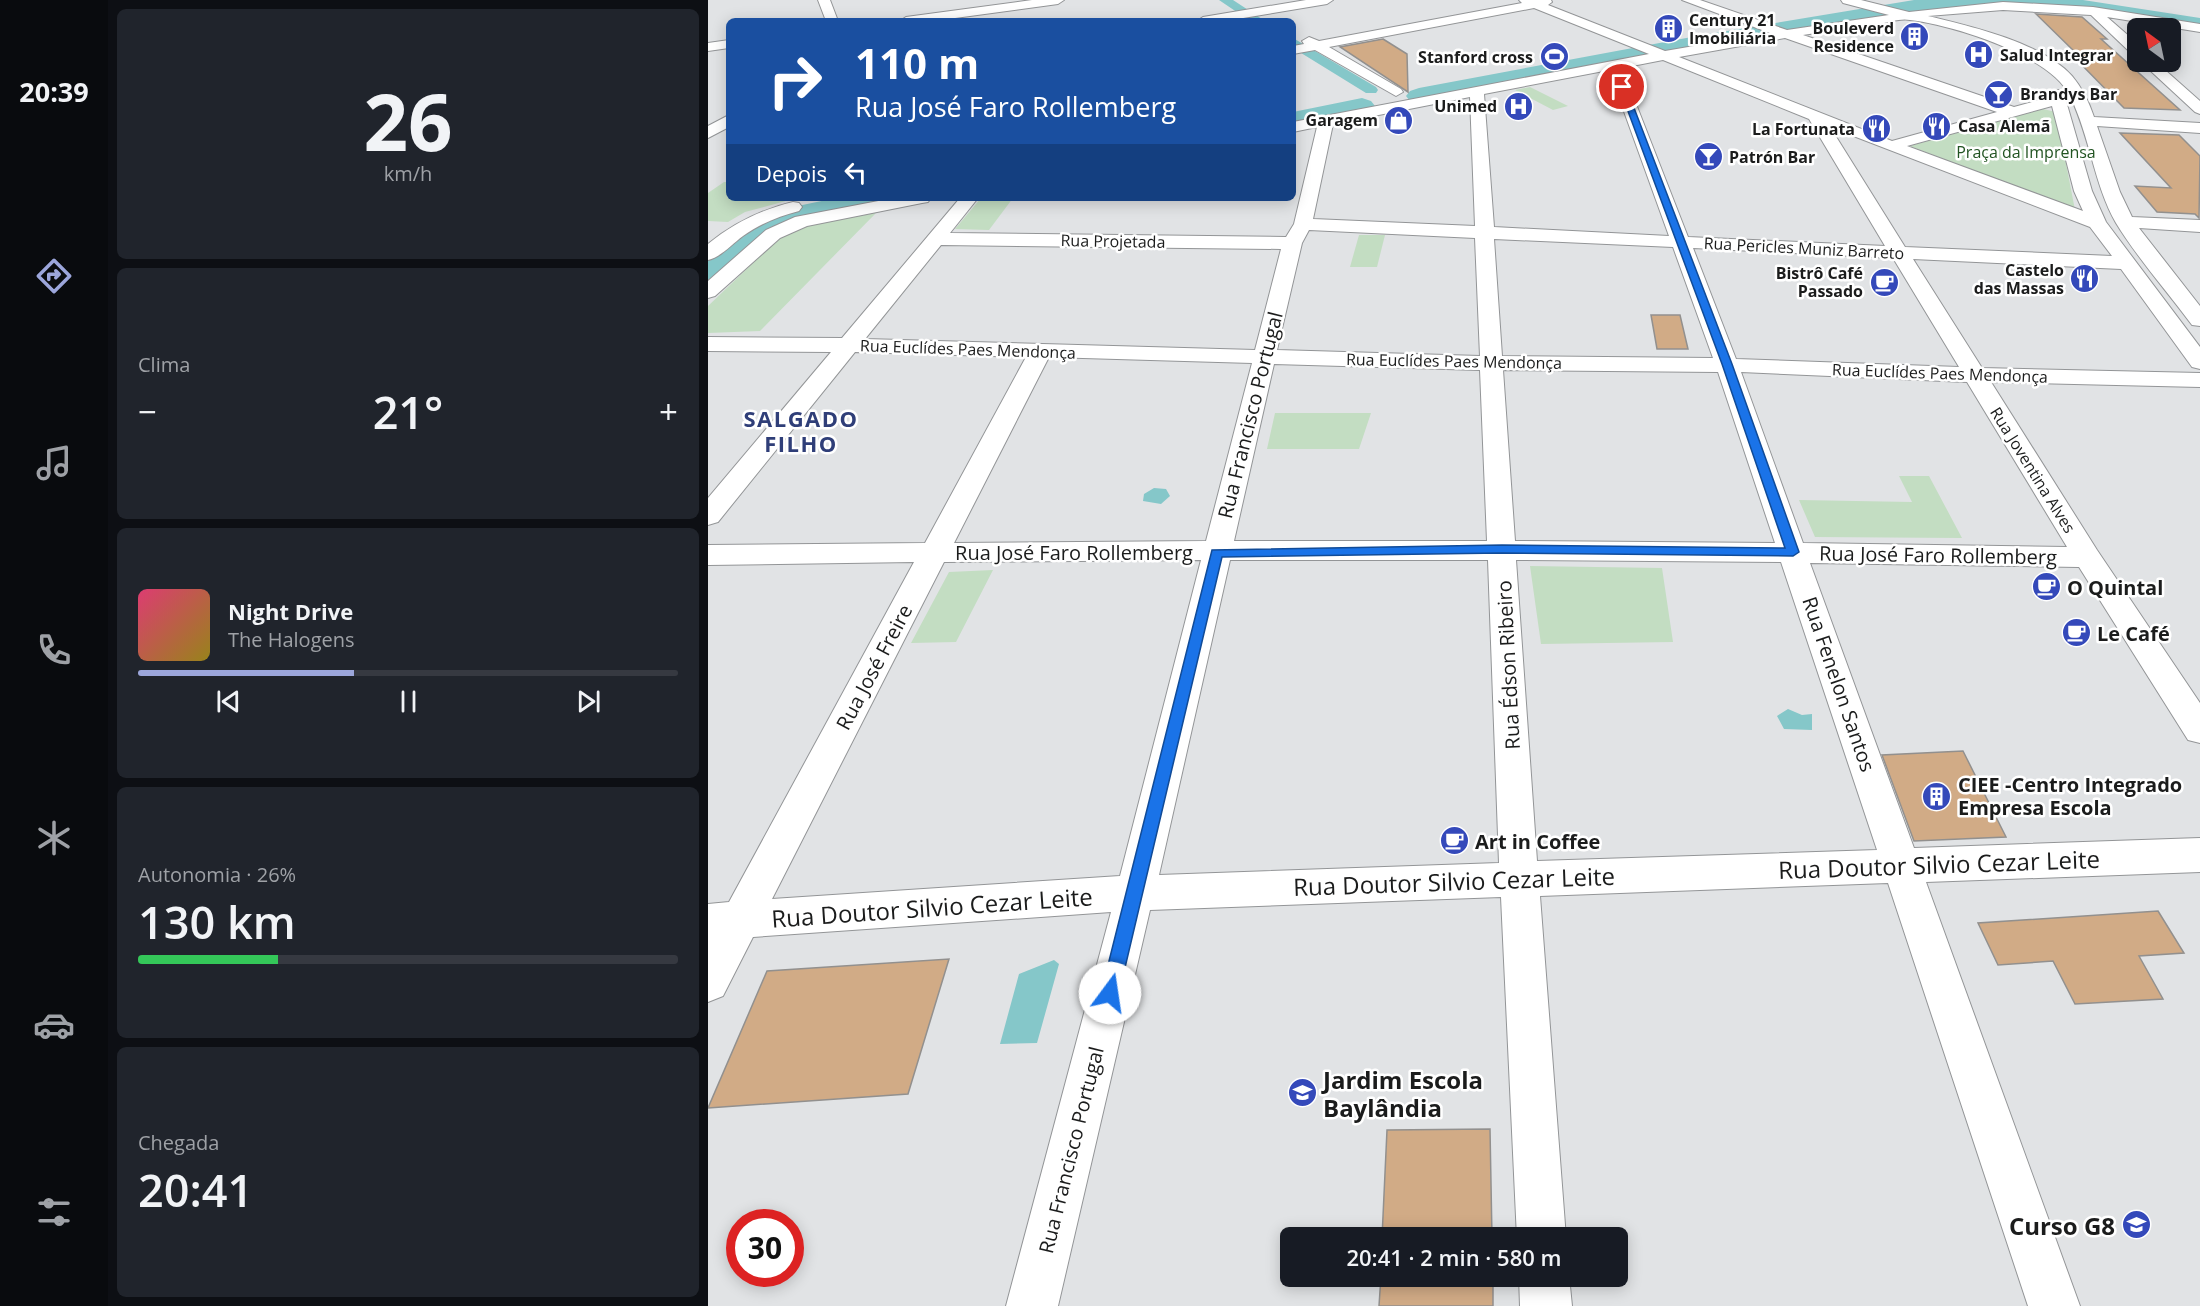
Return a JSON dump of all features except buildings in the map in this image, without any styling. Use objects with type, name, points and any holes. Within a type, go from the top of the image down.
[{"type":"street","points":[[824,0],[831,18]]},
{"type":"street","points":[[959,0],[973,17]]},
{"type":"street","points":[[956,18],[973,17],[1058,0]]},
{"type":"street","points":[[1244,0],[1249,15]]},
{"type":"street","points":[[1226,18],[1327,0]]},
{"type":"street","points":[[1301,47],[1530,2],[1557,0]]},
{"type":"street","points":[[1688,0],[2013,112]]},
{"type":"street","points":[[1847,0],[2001,42],[2037,58],[2061,74],[2069,82],[2088,121],[2114,198],[2126,222],[2200,320]]},
{"type":"street","points":[[2077,0],[2200,17]]},
{"type":"street","points":[[1530,2],[1891,146],[2097,224]]},
{"type":"street","points":[[1222,5],[1249,15]]},
{"type":"street","points":[[1296,126],[1614,65],[1654,50],[1773,30],[1842,22],[1891,11],[2003,6],[2093,11],[2200,28]]},
{"type":"street","points":[[1842,22],[1891,11],[2017,58],[2042,74],[2052,84],[2060,99],[2083,191],[2097,224],[2200,362]]},
{"type":"street","points":[[2093,11],[2127,42]]},
{"type":"street","points":[[1441,84],[1773,30],[1816,16]]},
{"type":"street","points":[[708,47],[726,44]]},
{"type":"street","points":[[1301,47],[1311,62]]},
{"type":"street","points":[[1296,111],[1401,91],[1301,47]]},
{"type":"street","name":"Rua Fenelon Santos","points":[[1614,65],[1727,364],[2054,1306]]},
{"type":"street","points":[[2159,72],[2200,109]]},
{"type":"street","name":"Rua Édson Ribeiro","points":[[1477,92],[1519,878],[1541,1227]]},
{"type":"street","points":[[1366,98],[1383,109]]},
{"type":"street","points":[[1891,146],[2060,99]]},
{"type":"street","name":"Rua Joventina Alves","points":[[1815,116],[2087,557],[2200,730]]},
{"type":"street","name":"Rua Francisco Portugal","points":[[1032,1306],[1135,893],[1264,357],[1326,121]]},
{"type":"street","points":[[2088,121],[2200,128]]},
{"type":"street","points":[[708,133],[726,122]]},
{"type":"street","points":[[708,141],[726,141]]},
{"type":"street","points":[[708,254],[740,228],[766,215],[827,201]]},
{"type":"street","points":[[708,292],[772,234],[802,221],[906,201]]},
{"type":"street","points":[[708,516],[967,201]]},
{"type":"street","points":[[2126,222],[2200,226]]},
{"type":"street","points":[[708,228],[740,228]]},
{"type":"street","name":"Rua Pericles Muniz Barreto","points":[[1298,233],[1486,234],[2125,263]]},
{"type":"street","name":"Rua Projetada","points":[[935,239],[1298,233]]},
{"type":"street","name":"Rua Euclídes Paes Mendonça","points":[[708,344],[850,345],[1492,363],[1727,364],[1974,375],[2200,380]]},
{"type":"street","name":"Rua José Freire","points":[[708,982],[725,921],[935,552],[1040,352]]},
{"type":"street","name":"Rua José Faro Rollemberg","points":[[708,555],[1502,549],[2087,557]]},
{"type":"street","name":"Rua Doutor Silvio Cezar Leite","points":[[725,921],[1135,893],[2200,855]]},
{"type":"street","points":[[1545,1287],[1546,1306]]},
{"type":"green space","points":[[1530,87],[1568,106],[1553,110],[1515,90]]},
{"type":"green space","name":"Praça da Imprensa","points":[[2043,109],[2056,112],[2075,210],[1910,146]]},
{"type":"green space","points":[[726,182],[726,201],[786,201],[745,212],[728,222],[708,221],[708,193]]},
{"type":"green space","points":[[978,201],[1011,201],[989,230],[955,229]]},
{"type":"green space","points":[[876,213],[760,331],[708,333],[708,306],[776,241],[805,226]]},
{"type":"green space","points":[[1359,235],[1385,235],[1377,267],[1350,267]]},
{"type":"green space","points":[[1275,413],[1371,413],[1359,449],[1267,449]]},
{"type":"green space","points":[[1899,476],[1929,476],[1962,538],[1815,537],[1799,500],[1912,502]]},
{"type":"green space","points":[[1530,566],[1662,568],[1673,642],[1541,644]]},
{"type":"green space","points":[[993,570],[956,642],[911,643],[949,572]]},
{"type":"water","points":[[1154,488],[1166,489],[1170,496],[1161,504],[1143,501],[1144,494]]},
{"type":"water","points":[[1788,709],[1802,715],[1812,714],[1812,730],[1784,729],[1777,716]]},
{"type":"water","points":[[1054,960],[1059,964],[1037,1043],[1000,1044],[1019,974]]},
{"type":"waterway","points":[[1225,0],[1254,18]]},
{"type":"waterway","points":[[1419,96],[1697,43],[1921,5],[1965,2],[2054,4],[2113,9],[2200,24]]},
{"type":"waterway","points":[[1296,44],[1371,90]]},
{"type":"waterway","points":[[1296,119],[1362,106]]},
{"type":"waterway","points":[[708,274],[767,224],[788,217],[868,201]]},
{"type":"place","name":"Century 21 Imobiliária","points":[[1668,29]]},
{"type":"place","name":"Bouleverd Residence","points":[[1915,37]]},
{"type":"place","name":"Salud Integrar","points":[[1979,55]]},
{"type":"place","name":"Stanford cross","points":[[1554,57]]},
{"type":"place","name":"Brandys Bar","points":[[1999,94]]},
{"type":"place","name":"Unimed","points":[[1518,106]]},
{"type":"place","name":"Garagem","points":[[1399,120]]},
{"type":"place","name":"Casa Alemã","points":[[1937,126]]},
{"type":"place","name":"La Fortunata","points":[[1876,129]]},
{"type":"place","name":"Patrón Bar","points":[[1708,157]]},
{"type":"place","name":"Castelo das Massas","points":[[2085,279]]},
{"type":"place","name":"Bistrô Café Passado","points":[[1884,282]]},
{"type":"place","name":"O Quintal","points":[[2046,587]]},
{"type":"place","name":"Le Café","points":[[2076,633]]},
{"type":"place","name":"CIEE -Centro Integrado Empresa Escola","points":[[1937,796]]},
{"type":"place","name":"Art in Coffee","points":[[1454,841]]},
{"type":"place","name":"Jardim Escola Baylândia","points":[[1302,1093]]},
{"type":"place","name":"Curso G8","points":[[2136,1225]]},
{"type":"district","name":"SALGADO FILHO","points":[[801,431]]},
{"type":"route","points":[[1110,993],[1216,552],[1502,549],[1793,552],[1727,364],[1622,87]]}]
